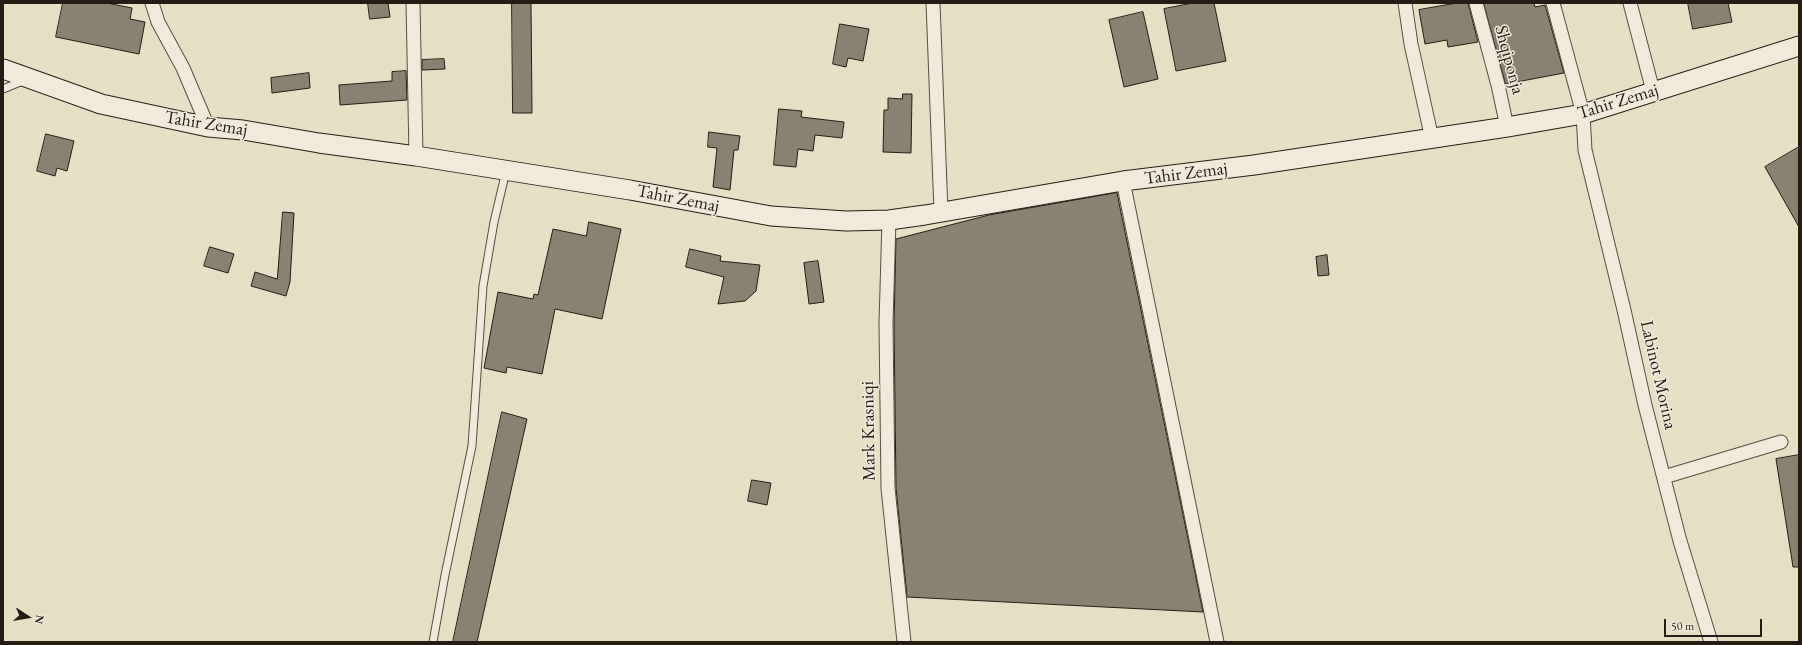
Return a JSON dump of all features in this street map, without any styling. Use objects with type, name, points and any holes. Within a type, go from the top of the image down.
[{"type":"main road","name":"Tahir Zemaj","points":[[3,69],[101,104],[208,127],[243,130],[319,143],[506,170],[630,190],[771,216],[846,221],[888,220],[1123,181],[1254,165],[1432,139],[1583,114],[1799,46]]},
{"type":"street","points":[[152,3],[158,22],[183,68],[208,127]]},
{"type":"street","points":[[413,3],[416,156]]},
{"type":"street","points":[[932,3],[941,212]]},
{"type":"street","points":[[1405,3],[1411,44],[1432,139]]},
{"type":"street","name":"Shqiponja","points":[[1476,3],[1498,85],[1507,127]]},
{"type":"street","name":"Labinot Morina","points":[[1553,3],[1583,114],[1585,150],[1664,477],[1680,541],[1711,642]]},
{"type":"street","points":[[1630,3],[1653,92]]},
{"type":"street","points":[[1123,181],[1217,642]]},
{"type":"street","name":"Mark Krasniqi","points":[[888,220],[886,323],[888,488],[904,642]]},
{"type":"street","points":[[1664,477],[1781,442]]},
{"type":"lane","points":[[3,90],[28,78]]},
{"type":"lane","points":[[434,642],[445,575],[472,446],[483,286],[494,222],[506,170]]},
{"type":"building","points":[[63,3],[107,3],[132,8],[130,19],[145,22],[139,54],[56,37]]},
{"type":"building","points":[[368,3],[388,3],[390,17],[370,19]]},
{"type":"building","points":[[512,3],[531,3],[532,113],[513,113]]},
{"type":"building","points":[[1193,3],[1214,3],[1226,61],[1176,71],[1164,9]]},
{"type":"building","points":[[1457,3],[1468,3],[1478,42],[1448,47],[1447,40],[1425,44],[1419,10]]},
{"type":"building","points":[[1484,3],[1534,3],[1535,7],[1545,5],[1564,73],[1506,84]]},
{"type":"building","points":[[1688,3],[1728,3],[1732,22],[1693,29]]},
{"type":"building","points":[[1143,12],[1158,79],[1124,87],[1109,20]]},
{"type":"building","points":[[840,24],[869,29],[863,61],[848,58],[846,67],[833,64]]},
{"type":"building","points":[[444,59],[445,69],[422,70],[422,60]]},
{"type":"building","points":[[406,71],[407,100],[340,105],[339,85],[392,81],[392,72]]},
{"type":"building","points":[[309,73],[310,88],[272,93],[271,78]]},
{"type":"building","points":[[903,94],[912,94],[911,153],[883,152],[884,110],[888,110],[888,98],[902,99]]},
{"type":"building","points":[[779,109],[802,111],[801,117],[844,122],[842,138],[815,135],[813,151],[798,149],[796,167],[774,165]]},
{"type":"building","points":[[709,132],[740,136],[738,150],[734,150],[730,190],[713,187],[717,148],[708,147]]},
{"type":"building","points":[[46,134],[74,141],[67,171],[57,168],[55,176],[37,171]]},
{"type":"building","points":[[1799,147],[1799,227],[1765,167]]},
{"type":"building","points":[[1117,193],[1203,612],[907,597],[896,488],[894,323],[896,239],[989,215]]},
{"type":"building","points":[[283,212],[294,213],[290,282],[286,296],[251,286],[255,272],[277,279]]},
{"type":"building","points":[[589,222],[621,229],[602,319],[555,309],[542,374],[507,367],[506,373],[484,368],[498,292],[533,299],[534,294],[538,295],[553,229],[586,236]]},
{"type":"building","points":[[210,247],[234,254],[228,273],[204,266]]},
{"type":"building","points":[[690,249],[721,256],[720,261],[760,265],[756,291],[745,301],[718,304],[724,277],[686,267]]},
{"type":"building","points":[[1327,255],[1329,275],[1318,276],[1316,257]]},
{"type":"building","points":[[818,261],[824,302],[809,304],[804,263]]},
{"type":"building","points":[[502,412],[527,419],[477,642],[453,642]]},
{"type":"building","points":[[1799,455],[1799,567],[1793,567],[1776,459]]},
{"type":"building","points":[[752,480],[771,483],[767,505],[748,501]]}]
